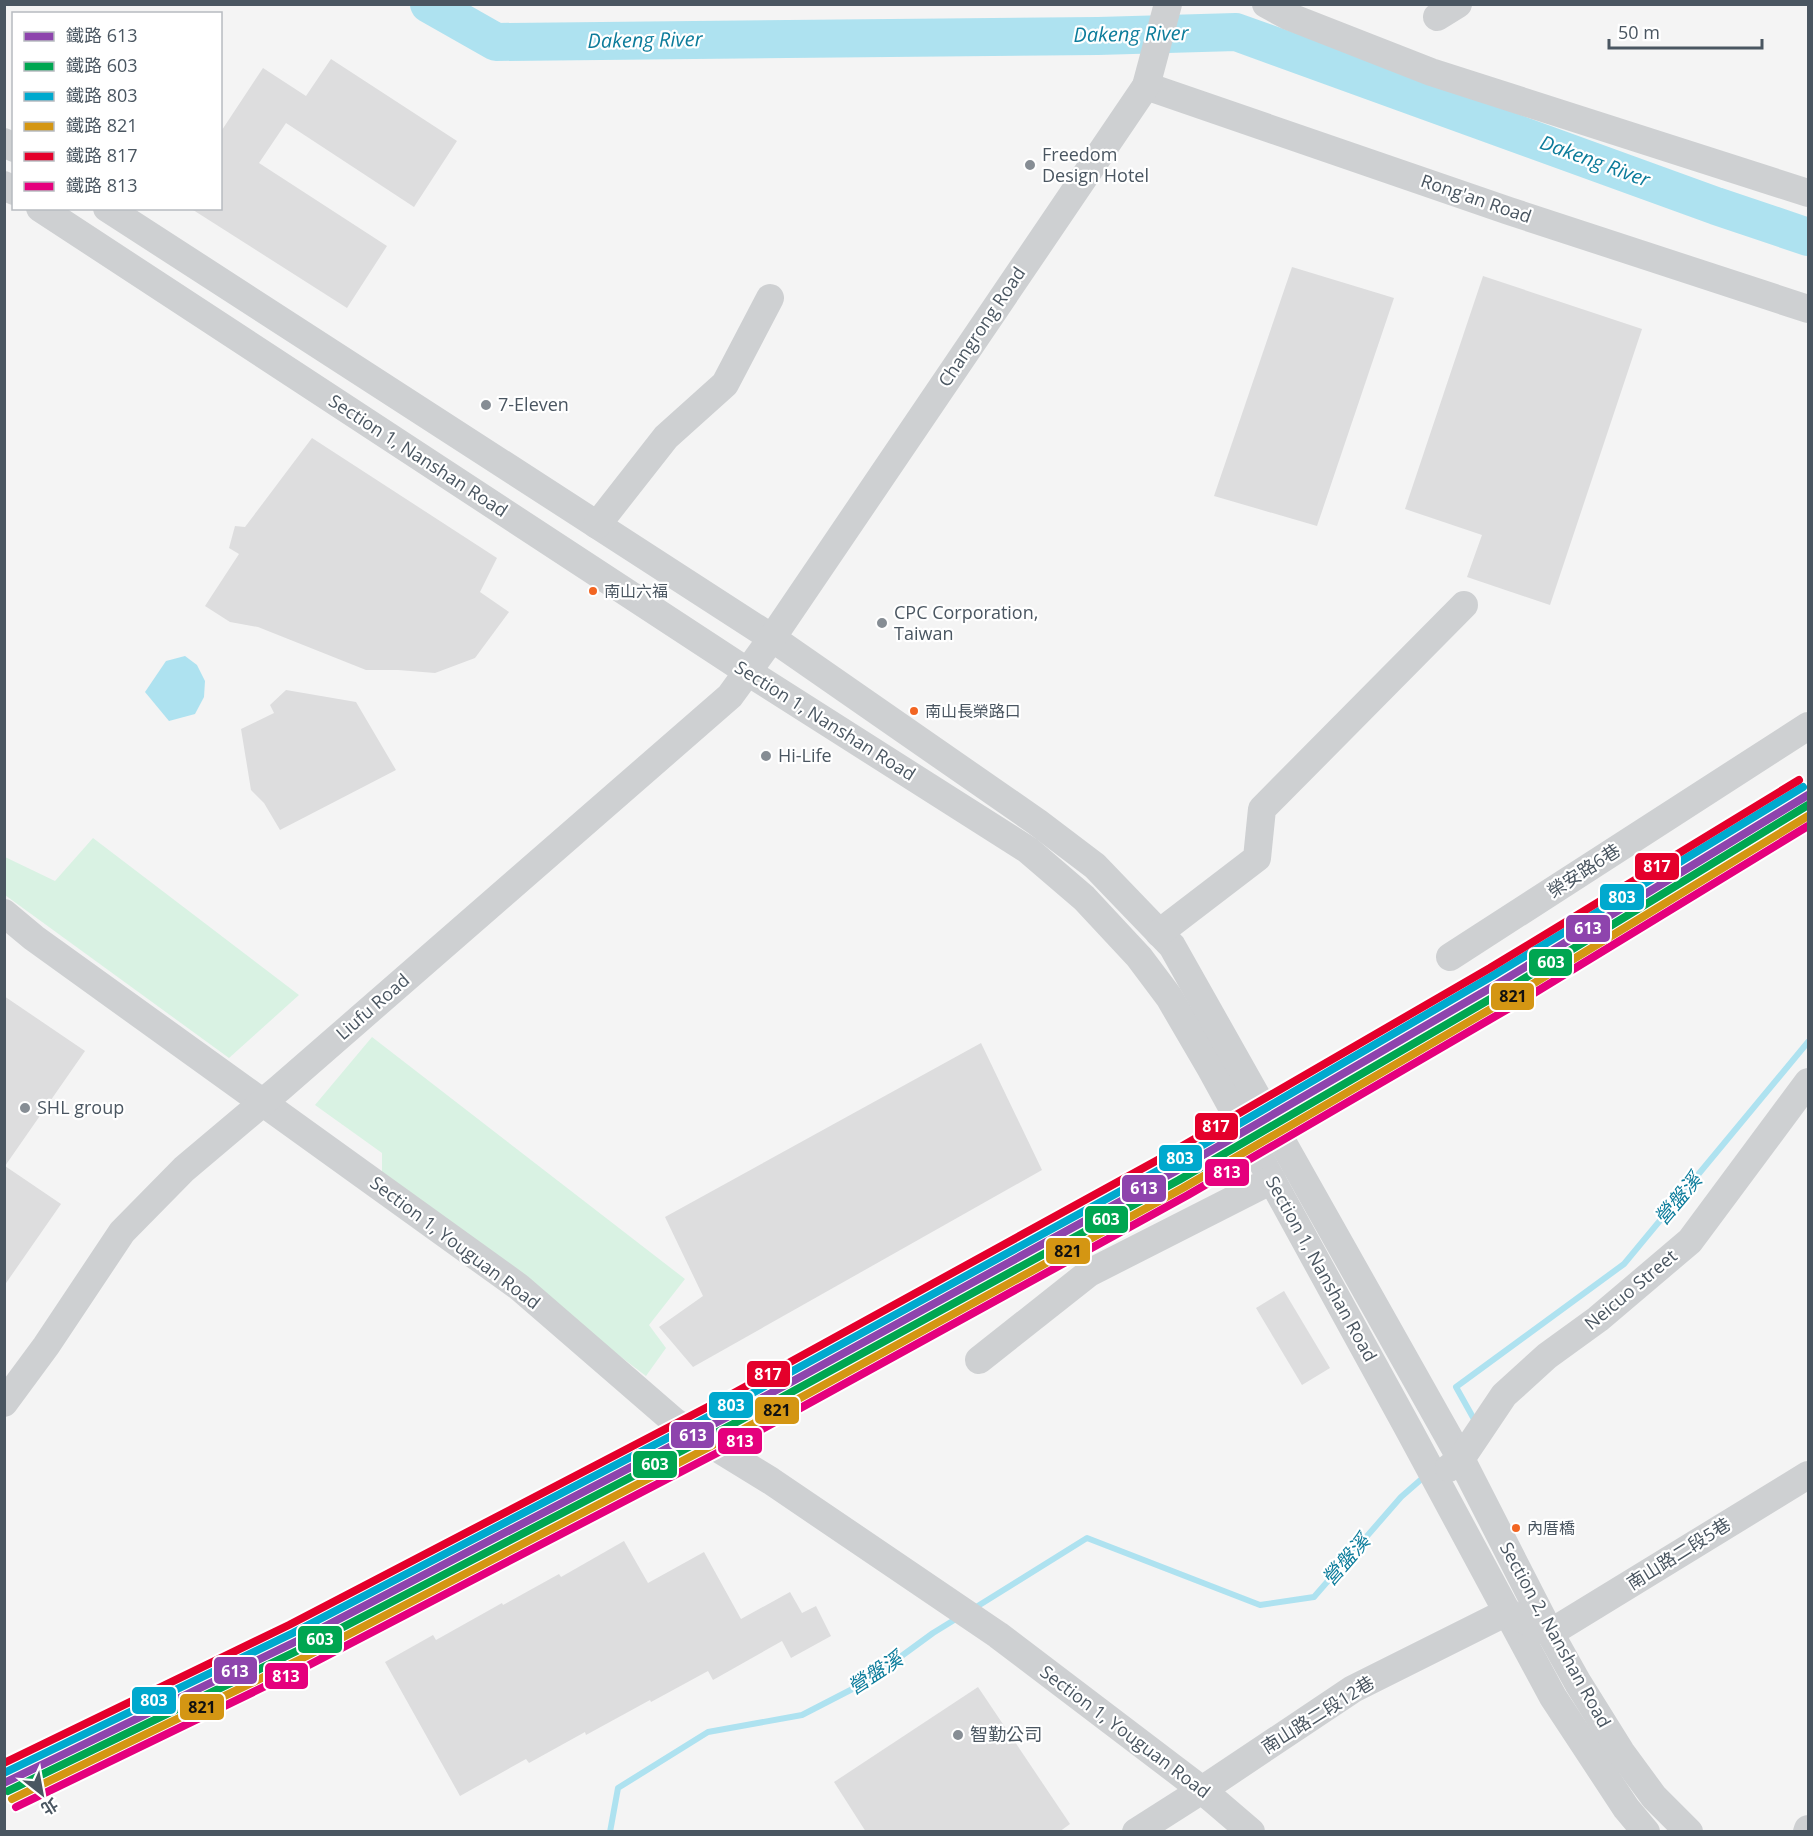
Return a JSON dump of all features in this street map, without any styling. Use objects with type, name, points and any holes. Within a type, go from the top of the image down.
[{"type":"street","name":"Changrong Road","points":[[772,638],[1148,76],[1168,4]]},
{"type":"street","points":[[1266,4],[1288,16],[1431,72],[1809,193]]},
{"type":"street","name":"Rong'an Road","points":[[1148,76],[1509,211],[1809,309]]},
{"type":"street","name":"Section 1, Nanshan Road","points":[[43,210],[748,672],[1028,850],[1084,898],[1139,957],[1169,997],[1435,1477]]},
{"type":"street","name":"Section 1, Nanshan Road","points":[[110,210],[772,638],[1037,822],[1095,866],[1172,946],[1460,1457]]},
{"type":"street","points":[[597,525],[666,437],[725,384],[770,298]]},
{"type":"street","points":[[1159,933],[1257,858],[1262,809],[1464,605]]},
{"type":"street","name":"Liufu Road","points":[[4,1403],[46,1346],[122,1232],[184,1169],[730,696],[772,638]]},
{"type":"street","name":"榮安路6巷","points":[[1450,957],[1809,726]]},
{"type":"street","name":"Section 1, Youguan Road","points":[[4,913],[34,938],[519,1287],[675,1422],[771,1481],[998,1635],[1202,1790],[1251,1832]]},
{"type":"street","name":"Neicuo Street","points":[[1435,1477],[1460,1457],[1504,1395],[1547,1356],[1598,1319],[1690,1241],[1809,1082]]},
{"type":"street","points":[[979,1360],[1089,1273],[1272,1180]]},
{"type":"street","name":"Section 2, Nanshan Road","points":[[1460,1457],[1578,1683],[1621,1752],[1654,1797],[1689,1832]]},
{"type":"street","name":"南山路二段5巷","points":[[1550,1633],[1809,1474]]},
{"type":"street","name":"Section 2, Nanshan Road","points":[[1435,1477],[1553,1697],[1626,1808],[1646,1832]]},
{"type":"street","points":[[1507,1611],[1550,1633]]},
{"type":"street","name":"南山路二段12巷","points":[[1136,1832],[1353,1689],[1507,1611]]},
{"type":"green space","points":[[93,838],[299,995],[229,1058],[5,895],[5,857],[55,881]]},
{"type":"green space","points":[[372,1037],[685,1279],[649,1325],[666,1348],[646,1376],[382,1175],[382,1153],[315,1105]]},
{"type":"water","points":[[185,656],[197,665],[205,681],[204,697],[195,714],[169,721],[145,692],[166,661]]},
{"type":"building","points":[[331,59],[457,141],[414,207],[286,123],[259,163],[387,246],[347,308],[193,210],[222,210],[222,130],[263,68],[306,96]]},
{"type":"building","points":[[1292,267],[1394,298],[1317,526],[1214,496]]},
{"type":"building","points":[[1483,276],[1642,329],[1550,605],[1467,577],[1482,535],[1405,509]]},
{"type":"building","points":[[312,438],[497,558],[480,592],[509,612],[475,658],[435,673],[366,670],[258,627],[230,622],[205,606],[239,554],[229,548],[235,526],[245,527]]},
{"type":"building","points":[[286,690],[356,702],[396,770],[280,830],[264,803],[251,790],[241,729],[274,713],[270,705]]},
{"type":"building","name":"SHL group","points":[[4,996],[85,1051],[5,1166],[61,1204],[4,1286]]},
{"type":"building","points":[[981,1043],[1042,1170],[693,1367],[659,1327],[703,1296],[665,1217]]},
{"type":"building","points":[[1284,1291],[1330,1368],[1302,1385],[1256,1308]]},
{"type":"building","points":[[624,1541],[648,1583],[704,1552],[741,1619],[790,1592],[802,1613],[816,1606],[831,1636],[791,1658],[782,1641],[713,1680],[708,1671],[586,1735],[585,1732],[529,1763],[526,1759],[460,1796],[385,1662],[433,1635],[436,1640],[559,1574],[561,1577]]},
{"type":"building","name":"智勤公司","points":[[978,1687],[1070,1824],[1059,1832],[866,1832],[834,1782]]},
{"type":"waterway","name":"Dakeng River","points":[[429,4],[496,42],[1098,36],[1236,32],[1716,206],[1808,237]]},
{"type":"waterway","name":"營盤溪","points":[[1474,1422],[1456,1387],[1624,1264],[1808,1042]]},
{"type":"waterway","name":"營盤溪","points":[[973,1609],[1087,1538],[1260,1605],[1314,1597],[1401,1497],[1425,1476]]},
{"type":"waterway","name":"營盤溪","points":[[610,1832],[618,1788],[708,1732],[802,1715],[866,1682],[959,1617]]},
{"type":"rail line","name":"817","points":[[4,1763],[289,1625],[723,1399],[1165,1156],[1490,968],[1799,780]]},
{"type":"rail line","name":"803","points":[[4,1773],[293,1633],[727,1407],[1170,1164],[1494,975],[1803,787]]},
{"type":"rail line","name":"613","points":[[4,1783],[297,1641],[731,1415],[1174,1172],[1499,983],[1808,795]]},
{"type":"rail line","name":"603","points":[[8,1791],[301,1649],[735,1423],[1179,1180],[1504,991],[1808,805]]},
{"type":"rail line","name":"821","points":[[12,1799],[305,1657],[740,1431],[1183,1188],[1508,999],[1808,816]]},
{"type":"rail line","name":"813","points":[[16,1807],[309,1665],[744,1439],[1188,1195],[1513,1006],[1808,826]]},
{"type":"place","name":"Freedom Design Hotel","points":[[1030,165]]},
{"type":"place","name":"7-Eleven","points":[[486,405]]},
{"type":"place","name":"南山六福","points":[[593,591]]},
{"type":"place","name":"CPC Corporation, Taiwan","points":[[882,623]]},
{"type":"place","name":"南山長榮路口","points":[[914,711]]},
{"type":"place","name":"Hi-Life","points":[[766,756]]},
{"type":"place","name":"SHL group","points":[[25,1108]]},
{"type":"place","name":"內厝橋","points":[[1516,1528]]},
{"type":"place","name":"智勤公司","points":[[958,1735]]}]
